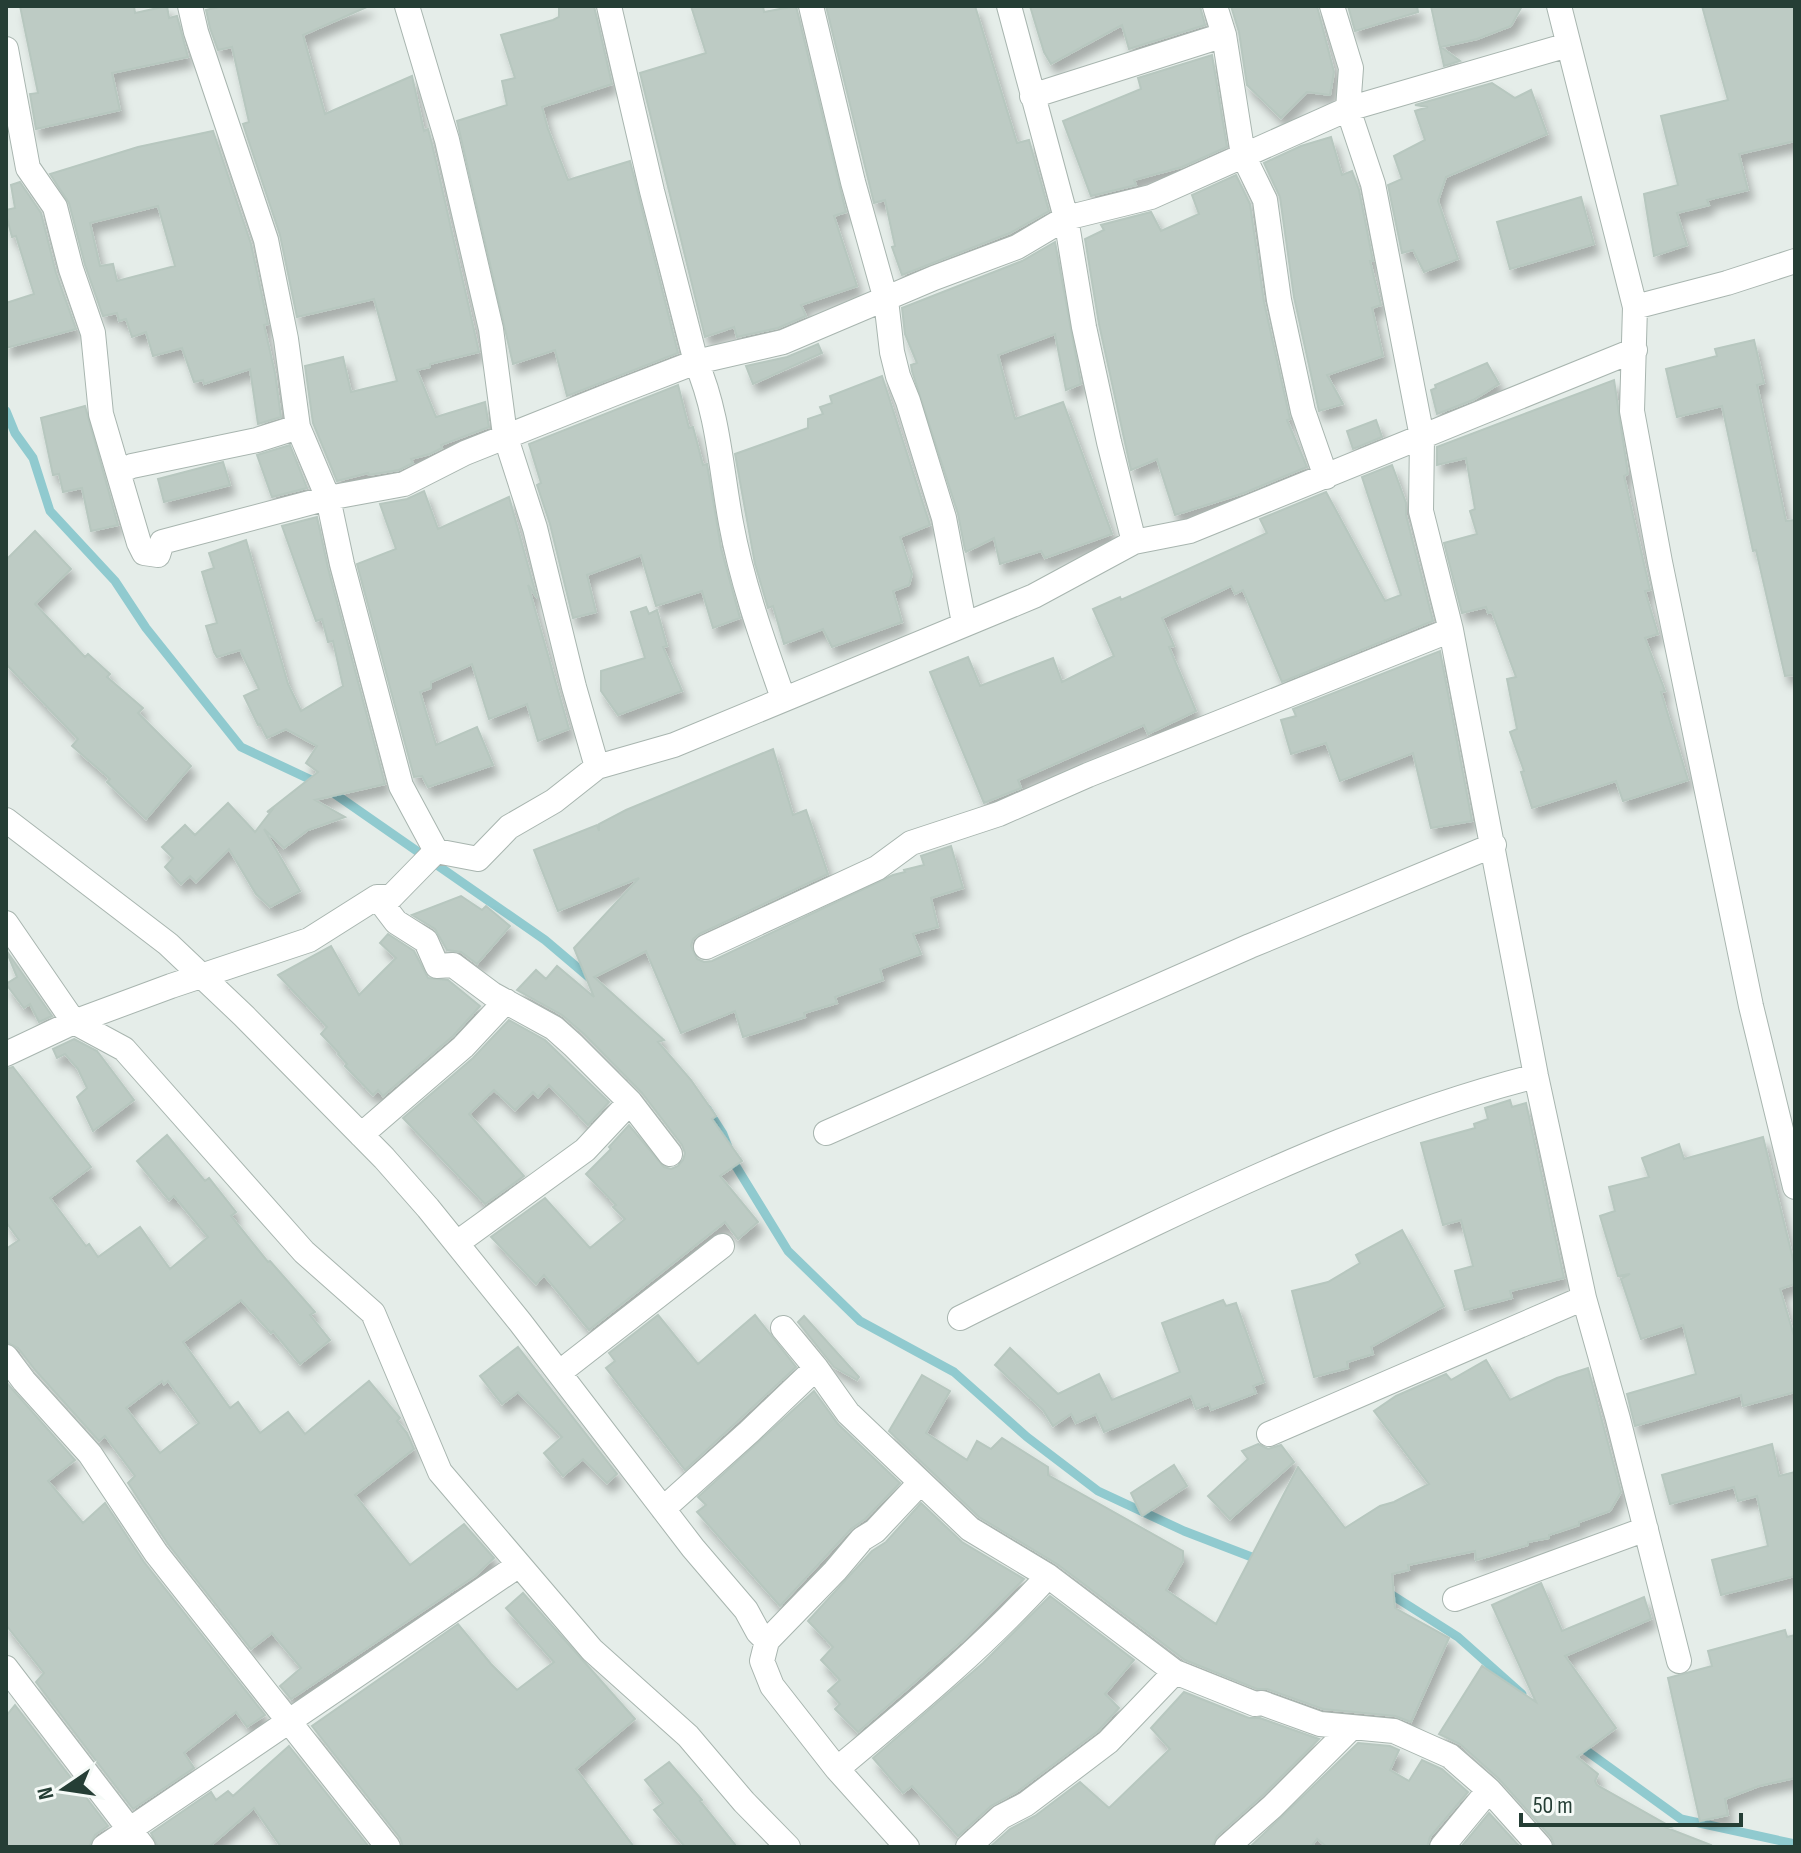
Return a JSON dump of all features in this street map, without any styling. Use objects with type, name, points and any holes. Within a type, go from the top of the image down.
[{"type":"street","points":[[190,6],[266,240],[286,339],[298,427],[328,498],[342,564],[401,786],[436,851]]},
{"type":"street","points":[[407,6],[447,140],[491,329],[505,435],[535,528],[597,767]]},
{"type":"street","points":[[609,6],[696,362],[708,388],[731,526],[747,592],[783,698]]},
{"type":"street","points":[[811,6],[853,182],[886,300],[892,352],[944,518],[964,623]]},
{"type":"street","points":[[1009,6],[1066,218],[1087,341],[1134,542]]},
{"type":"street","points":[[1215,6],[1224,35],[1243,155],[1265,200],[1285,328],[1303,411],[1326,477]]},
{"type":"street","points":[[1332,6],[1351,68],[1348,109],[1373,184],[1422,437],[1421,511],[1451,630],[1536,1076],[1584,1298],[1679,1661]]},
{"type":"street","points":[[1559,6],[1635,307],[1632,411],[1751,1006],[1795,1187]]},
{"type":"street","points":[[1032,96],[1224,35]]},
{"type":"street","points":[[6,49],[28,168],[55,207],[71,269],[93,333],[101,414],[142,549],[153,556],[158,555],[162,542],[328,498],[404,484],[505,435],[696,362],[783,342],[934,278],[1017,247],[1066,218],[1151,197],[1348,109],[1568,45]]},
{"type":"street","points":[[1635,307],[1795,261]]},
{"type":"street","points":[[436,851],[478,859],[509,827],[554,801],[597,767],[674,745],[1034,596],[1134,542],[1190,531],[1635,350]]},
{"type":"street","points":[[118,472],[132,466],[257,440],[298,427]]},
{"type":"street","points":[[706,947],[877,868],[911,843],[999,814],[1088,775],[1451,630]]},
{"type":"street","points":[[6,820],[140,921],[202,974],[361,1135],[457,1243],[560,1372],[663,1509],[746,1610],[758,1632],[767,1641]]},
{"type":"street","points":[[826,1133],[1250,946],[1494,845]]},
{"type":"street","points":[[6,1054],[74,1022],[202,974],[309,940],[377,897],[391,897],[436,851]]},
{"type":"street","points":[[377,897],[396,922],[426,941],[437,966],[453,965],[492,994],[554,1028],[630,1102],[670,1154]]},
{"type":"street","points":[[6,923],[74,1022],[124,1049],[304,1252],[373,1313],[440,1472],[592,1650],[688,1736],[744,1802],[788,1847]]},
{"type":"street","points":[[361,1135],[463,1047],[506,1001]]},
{"type":"street","points":[[960,1318],[1259,1174],[1409,1115],[1482,1090],[1536,1076]]},
{"type":"street","points":[[457,1243],[585,1150],[630,1102]]},
{"type":"street","points":[[560,1372],[722,1246]]},
{"type":"street","points":[[1269,1434],[1584,1298]]},
{"type":"street","points":[[783,1328],[848,1413],[970,1529],[1048,1576],[1175,1672],[1255,1704],[1262,1703],[1320,1724],[1394,1731],[1450,1756],[1489,1790],[1540,1847]]},
{"type":"street","points":[[6,1357],[90,1454],[156,1553],[388,1847]]},
{"type":"street","points":[[663,1509],[816,1368]]},
{"type":"street","points":[[907,1847],[837,1769],[768,1679],[762,1661],[767,1641],[862,1539],[875,1531],[920,1483]]},
{"type":"street","points":[[1455,1599],[1646,1529]]},
{"type":"street","points":[[104,1847],[136,1838],[288,1720],[519,1565]]},
{"type":"street","points":[[837,1769],[927,1695],[1048,1576]]},
{"type":"street","points":[[6,1668],[136,1838]]},
{"type":"street","points":[[968,1847],[1001,1817],[1026,1804],[1108,1742],[1175,1672]]},
{"type":"street","points":[[1227,1847],[1352,1727]]},
{"type":"street","points":[[1442,1847],[1489,1790]]},
{"type":"building","points":[[20,6],[134,6],[135,13],[167,6],[169,18],[177,16],[188,57],[112,73],[120,110],[36,129],[30,94],[38,93]]},
{"type":"building","points":[[223,6],[369,6],[303,35],[325,114],[412,76],[424,131],[428,129],[432,144],[479,352],[417,370],[436,417],[485,402],[489,427],[441,445],[442,448],[430,454],[411,459],[413,463],[399,470],[368,473],[337,481],[313,423],[305,366],[343,357],[351,392],[397,381],[374,299],[297,317],[280,235],[243,124],[249,122],[232,47],[218,50],[210,28],[206,10]]},
{"type":"building","points":[[559,6],[594,6],[612,84],[542,107],[548,129],[568,180],[630,161],[678,353],[567,396],[555,350],[513,364],[457,121],[507,105],[502,81],[515,78],[501,35],[559,17]]},
{"type":"building","points":[[691,6],[763,6],[764,12],[796,6],[846,212],[834,216],[857,286],[801,305],[806,316],[778,328],[737,337],[734,327],[705,337],[640,73],[706,53]]},
{"type":"building","points":[[826,6],[975,6],[1017,143],[1029,140],[1049,211],[1010,233],[902,275],[892,247],[895,246],[885,200],[874,203]]},
{"type":"building","points":[[1030,6],[1200,6],[1205,25],[1129,49],[1122,25],[1051,64],[1044,52]]},
{"type":"building","points":[[1231,6],[1317,6],[1334,72],[1330,95],[1307,92],[1281,118],[1247,85],[1239,32]]},
{"type":"building","points":[[1348,6],[1417,6],[1418,12],[1355,31]]},
{"type":"building","points":[[1431,6],[1522,6],[1511,26],[1477,39],[1441,47],[1460,61],[1444,66]]},
{"type":"building","points":[[1702,6],[1795,6],[1795,141],[1739,154],[1748,190],[1707,200],[1709,205],[1677,213],[1687,245],[1654,256],[1644,194],[1678,185],[1661,116],[1728,100]]},
{"type":"building","points":[[1212,55],[1227,147],[1182,167],[1134,180],[1136,185],[1091,196],[1063,121],[1141,89],[1138,78]]},
{"type":"building","points":[[1492,83],[1515,98],[1531,90],[1547,134],[1446,177],[1438,201],[1458,259],[1424,272],[1413,250],[1402,253],[1388,185],[1402,179],[1394,156],[1425,140],[1415,111],[1428,107],[1415,105]]},
{"type":"building","points":[[213,131],[251,244],[268,324],[264,325],[281,417],[258,424],[250,369],[204,384],[203,380],[194,382],[182,348],[153,356],[146,332],[132,337],[126,319],[119,321],[117,313],[103,316],[85,265],[69,203],[50,174],[138,147]],"holes":[[[158,206],[175,266],[117,281],[113,264],[100,266],[90,223]]]},
{"type":"building","points":[[1331,137],[1342,175],[1352,171],[1359,190],[1373,261],[1370,261],[1381,305],[1372,308],[1383,356],[1327,375],[1343,404],[1319,411],[1294,297],[1280,197],[1264,163],[1301,146]]},
{"type":"building","points":[[1236,175],[1250,204],[1264,302],[1290,419],[1287,420],[1307,467],[1244,493],[1175,515],[1157,459],[1131,470],[1099,324],[1085,239],[1104,230],[1101,225],[1151,212],[1161,231],[1199,214],[1192,195]]},
{"type":"building","points":[[20,182],[41,213],[56,273],[76,329],[6,348],[6,303],[34,294],[6,214],[6,210],[15,208],[11,185]]},
{"type":"building","points":[[1581,197],[1594,244],[1510,269],[1497,222]]},
{"type":"building","points":[[1055,242],[1081,384],[1066,390],[1055,334],[998,355],[1015,419],[1063,402],[1112,534],[1045,558],[1041,551],[1000,564],[994,538],[965,550],[958,514],[912,371],[911,365],[917,363],[905,334],[902,308],[1022,261]]},
{"type":"building","points":[[1754,340],[1764,383],[1757,385],[1786,521],[1795,520],[1795,675],[1785,676],[1756,550],[1753,551],[1722,406],[1677,417],[1666,369],[1717,356],[1715,349]]},
{"type":"building","points":[[818,344],[822,353],[753,384],[746,366],[787,357]]},
{"type":"building","points":[[1487,363],[1499,384],[1473,400],[1437,414],[1431,390],[1436,388],[1435,385]]},
{"type":"building","points":[[882,376],[930,525],[900,537],[912,574],[909,585],[893,591],[902,622],[832,647],[823,629],[784,644],[773,606],[768,608],[755,564],[735,454],[808,428],[808,419],[823,414],[820,407],[832,403],[830,396]]},
{"type":"building","points":[[1614,380],[1628,474],[1624,476],[1650,590],[1645,591],[1658,634],[1645,638],[1665,691],[1661,692],[1688,780],[1623,801],[1616,781],[1532,808],[1521,772],[1524,771],[1510,732],[1517,729],[1507,679],[1516,677],[1492,612],[1488,613],[1486,607],[1462,613],[1444,543],[1477,534],[1470,511],[1475,509],[1466,458],[1437,465],[1437,447]]},
{"type":"building","points":[[678,385],[689,428],[693,427],[703,465],[707,464],[721,548],[740,618],[713,628],[702,591],[656,606],[641,555],[587,575],[596,612],[573,618],[529,444]]},
{"type":"building","points":[[85,406],[118,525],[91,531],[82,488],[63,492],[59,474],[53,475],[41,418]]},
{"type":"building","points":[[1376,420],[1382,437],[1353,449],[1347,431]]},
{"type":"building","points":[[290,445],[307,488],[272,497],[257,455]]},
{"type":"building","points":[[223,462],[230,485],[164,502],[158,479]]},
{"type":"building","points":[[1392,465],[1406,503],[1406,515],[1433,621],[1282,682],[1243,590],[1235,594],[1231,586],[1162,618],[1174,646],[1169,647],[1196,711],[1148,734],[1144,725],[1018,780],[1021,788],[984,803],[930,672],[968,657],[980,686],[1053,658],[1062,682],[1114,656],[1093,609],[1120,597],[1121,600],[1267,533],[1260,519],[1326,492],[1385,601],[1401,595],[1362,477]]},
{"type":"building","points":[[424,491],[438,529],[509,497],[537,598],[528,585],[569,729],[538,741],[527,704],[489,719],[472,664],[431,682],[431,688],[420,692],[436,745],[477,727],[493,765],[428,787],[422,776],[414,777],[357,564],[396,549],[380,504],[407,499]]},
{"type":"building","points":[[317,517],[385,784],[315,800],[345,817],[308,830],[284,848],[264,829],[300,891],[270,907],[256,894],[229,849],[196,882],[190,876],[181,884],[165,867],[173,858],[162,847],[185,825],[195,835],[228,803],[255,832],[272,810],[267,812],[318,772],[306,763],[317,746],[286,729],[267,738],[258,725],[244,696],[259,689],[240,650],[217,657],[214,652],[206,626],[217,623],[202,572],[214,568],[209,553],[246,540],[288,684],[301,711],[343,686],[333,641],[328,642],[322,619],[316,621],[282,526]]},
{"type":"building","points":[[35,531],[71,569],[35,604],[85,657],[88,654],[110,674],[107,677],[143,708],[138,713],[191,766],[146,819],[107,782],[110,779],[72,746],[78,739],[6,664],[6,560]]},
{"type":"building","points":[[646,607],[649,614],[657,610],[667,646],[663,647],[682,691],[618,715],[601,691],[601,671],[645,658],[631,612]]},
{"type":"building","points":[[1440,651],[1472,821],[1431,828],[1413,753],[1340,781],[1326,743],[1291,754],[1281,720],[1296,716],[1293,709]]},
{"type":"building","points":[[773,749],[793,815],[806,810],[828,874],[699,934],[691,946],[697,959],[712,961],[904,870],[924,865],[921,856],[951,846],[963,888],[931,898],[938,927],[913,934],[921,954],[880,969],[883,980],[835,997],[837,1003],[804,1013],[805,1017],[743,1037],[735,1011],[681,1033],[646,951],[594,977],[664,1040],[658,1042],[691,1080],[716,1116],[712,1119],[742,1161],[720,1176],[758,1222],[738,1239],[725,1222],[589,1330],[544,1275],[536,1284],[491,1237],[545,1198],[590,1248],[625,1219],[586,1174],[629,1125],[664,1167],[671,1169],[678,1166],[685,1153],[642,1093],[584,1034],[562,1015],[517,990],[536,970],[546,979],[557,966],[594,997],[574,948],[639,878],[558,911],[534,850],[597,825],[599,831],[599,824],[626,810]]},
{"type":"building","points":[[461,896],[482,910],[486,906],[510,926],[477,964],[461,952],[447,950],[435,929],[412,915]]},
{"type":"building","points":[[388,934],[414,951],[428,978],[448,980],[480,1006],[453,1036],[383,1096],[378,1090],[373,1095],[345,1066],[347,1064],[339,1053],[321,1034],[327,1027],[278,975],[331,946],[359,995],[396,958],[380,943]]},
{"type":"building","points":[[6,950],[52,1016],[39,1022],[30,1004],[24,1008],[6,984],[17,977]]},
{"type":"building","points":[[509,1020],[545,1040],[609,1102],[588,1125],[549,1085],[538,1097],[533,1092],[515,1110],[494,1090],[469,1114],[524,1176],[485,1204],[403,1118],[473,1058]]},
{"type":"building","points":[[74,1039],[97,1051],[134,1100],[93,1131],[77,1097],[87,1088],[78,1069],[65,1054],[57,1058],[53,1049]]},
{"type":"building","points":[[13,1067],[91,1167],[50,1198],[98,1257],[140,1227],[170,1269],[208,1237],[174,1196],[169,1200],[137,1161],[167,1135],[205,1181],[209,1178],[236,1212],[231,1216],[268,1262],[315,1312],[310,1315],[330,1340],[300,1364],[273,1331],[271,1333],[241,1300],[183,1342],[230,1408],[238,1402],[260,1433],[288,1412],[305,1434],[369,1381],[400,1418],[397,1421],[414,1449],[355,1495],[410,1565],[464,1524],[494,1558],[475,1576],[291,1699],[280,1686],[301,1668],[272,1633],[251,1649],[168,1544],[128,1483],[135,1476],[105,1436],[99,1441],[18,1348],[6,1342],[6,1249],[19,1240],[6,1222],[6,1069]],"holes":[[[162,1381],[164,1384],[168,1381],[199,1423],[160,1453],[126,1408]]]},
{"type":"building","points":[[1510,1100],[1512,1107],[1526,1103],[1564,1278],[1510,1291],[1512,1298],[1465,1310],[1455,1271],[1473,1266],[1461,1220],[1443,1225],[1421,1143],[1475,1128],[1474,1124],[1488,1119],[1485,1108]]},
{"type":"building","points":[[1763,1137],[1795,1267],[1795,1284],[1780,1289],[1795,1339],[1795,1392],[1743,1406],[1741,1395],[1635,1426],[1627,1394],[1696,1374],[1683,1325],[1641,1339],[1621,1279],[1630,1274],[1618,1276],[1600,1216],[1615,1211],[1609,1187],[1649,1177],[1642,1158],[1679,1144],[1684,1159]]},
{"type":"building","points":[[1402,1230],[1444,1306],[1371,1347],[1373,1354],[1347,1362],[1348,1368],[1314,1377],[1292,1291],[1328,1282],[1360,1263],[1356,1255]]},
{"type":"building","points":[[1223,1300],[1226,1306],[1236,1303],[1264,1382],[1253,1386],[1256,1393],[1211,1410],[1209,1404],[1196,1409],[1191,1396],[1104,1432],[1096,1414],[1076,1423],[1071,1414],[1053,1426],[1043,1410],[995,1365],[1010,1348],[1058,1394],[1099,1374],[1112,1400],[1180,1372],[1162,1323]]},
{"type":"building","points":[[658,1315],[698,1364],[755,1315],[796,1367],[685,1470],[606,1368],[615,1361],[609,1353]]},
{"type":"building","points":[[804,1316],[859,1377],[857,1380],[834,1367],[798,1322]]},
{"type":"building","points":[[518,1347],[617,1474],[607,1483],[583,1459],[563,1476],[544,1453],[562,1437],[518,1392],[502,1404],[480,1376]]},
{"type":"building","points":[[1486,1360],[1510,1400],[1557,1378],[1588,1368],[1621,1492],[1610,1511],[1549,1535],[1549,1538],[1476,1560],[1475,1551],[1408,1565],[1409,1570],[1392,1574],[1395,1608],[1449,1638],[1411,1722],[1395,1716],[1323,1709],[1267,1689],[1257,1689],[1185,1660],[1057,1564],[979,1517],[889,1431],[922,1375],[950,1391],[926,1433],[967,1460],[977,1441],[991,1449],[1002,1438],[1048,1467],[1048,1475],[1183,1551],[1183,1561],[1166,1590],[1216,1624],[1298,1467],[1345,1528],[1380,1506],[1429,1484],[1374,1411],[1396,1396],[1446,1374],[1451,1380]]},
{"type":"building","points":[[6,1382],[75,1460],[48,1481],[83,1523],[105,1503],[144,1562],[265,1715],[247,1727],[236,1712],[184,1753],[194,1768],[133,1809],[36,1682],[44,1673],[6,1625]]},
{"type":"building","points":[[814,1391],[838,1424],[900,1483],[851,1529],[780,1606],[697,1512],[706,1505],[698,1497]]},
{"type":"building","points":[[1258,1444],[1268,1449],[1281,1445],[1294,1462],[1230,1519],[1208,1496],[1248,1459],[1242,1451]]},
{"type":"building","points":[[1772,1444],[1779,1476],[1795,1472],[1795,1576],[1721,1595],[1712,1560],[1768,1546],[1757,1496],[1738,1501],[1734,1487],[1670,1504],[1662,1475]]},
{"type":"building","points":[[1174,1465],[1187,1486],[1142,1516],[1131,1493]]},
{"type":"building","points":[[921,1503],[962,1542],[1024,1579],[962,1641],[858,1732],[835,1709],[840,1704],[828,1691],[840,1680],[821,1660],[833,1647],[808,1621]]},
{"type":"building","points":[[1541,1583],[1562,1631],[1644,1597],[1651,1619],[1565,1656],[1616,1728],[1577,1757],[1598,1774],[1597,1785],[1671,1827],[1667,1828],[1710,1847],[1555,1847],[1551,1837],[1499,1779],[1460,1744],[1439,1734],[1482,1666],[1536,1702],[1492,1605]]},
{"type":"building","points":[[523,1593],[635,1719],[576,1769],[634,1847],[403,1847],[400,1838],[312,1726],[458,1624],[517,1690],[554,1662],[506,1608]]},
{"type":"building","points":[[1050,1596],[1134,1660],[1105,1694],[1119,1708],[1098,1731],[1018,1791],[991,1806],[958,1836],[912,1786],[903,1793],[873,1758],[983,1663]]},
{"type":"building","points":[[1785,1630],[1787,1637],[1795,1635],[1795,1778],[1759,1786],[1725,1799],[1728,1815],[1700,1821],[1668,1678],[1712,1666],[1708,1651]]},
{"type":"building","points":[[1184,1692],[1249,1718],[1260,1718],[1319,1739],[1217,1836],[1212,1847],[990,1847],[1010,1829],[1035,1816],[1080,1782],[1109,1808],[1170,1749],[1151,1728]]},
{"type":"building","points":[[15,1705],[108,1826],[95,1835],[89,1847],[6,1847],[6,1716]]},
{"type":"building","points":[[1358,1743],[1390,1746],[1399,1750],[1390,1770],[1409,1781],[1422,1760],[1442,1769],[1468,1792],[1430,1837],[1427,1847],[1327,1847],[1317,1839],[1311,1847],[1250,1847]]},
{"type":"building","points":[[289,1746],[369,1847],[281,1847],[254,1808],[209,1847],[158,1847],[151,1833],[211,1792],[216,1800],[228,1791],[233,1796]]},
{"type":"building","points":[[669,1762],[737,1847],[685,1847],[654,1810],[663,1803],[645,1780]]},
{"type":"building","points":[[1489,1813],[1520,1847],[1461,1847]]},
{"type":"waterway","points":[[6,411],[15,433],[33,458],[50,511],[115,581],[146,628],[241,747],[322,785],[545,940],[591,979]]},
{"type":"waterway","points":[[707,1109],[723,1134],[734,1163],[788,1251],[860,1321],[954,1372],[1027,1437],[1098,1491],[1184,1531],[1262,1561]]},
{"type":"waterway","points":[[1384,1590],[1458,1637],[1522,1694]]},
{"type":"waterway","points":[[1577,1744],[1681,1819],[1795,1844]]}]
